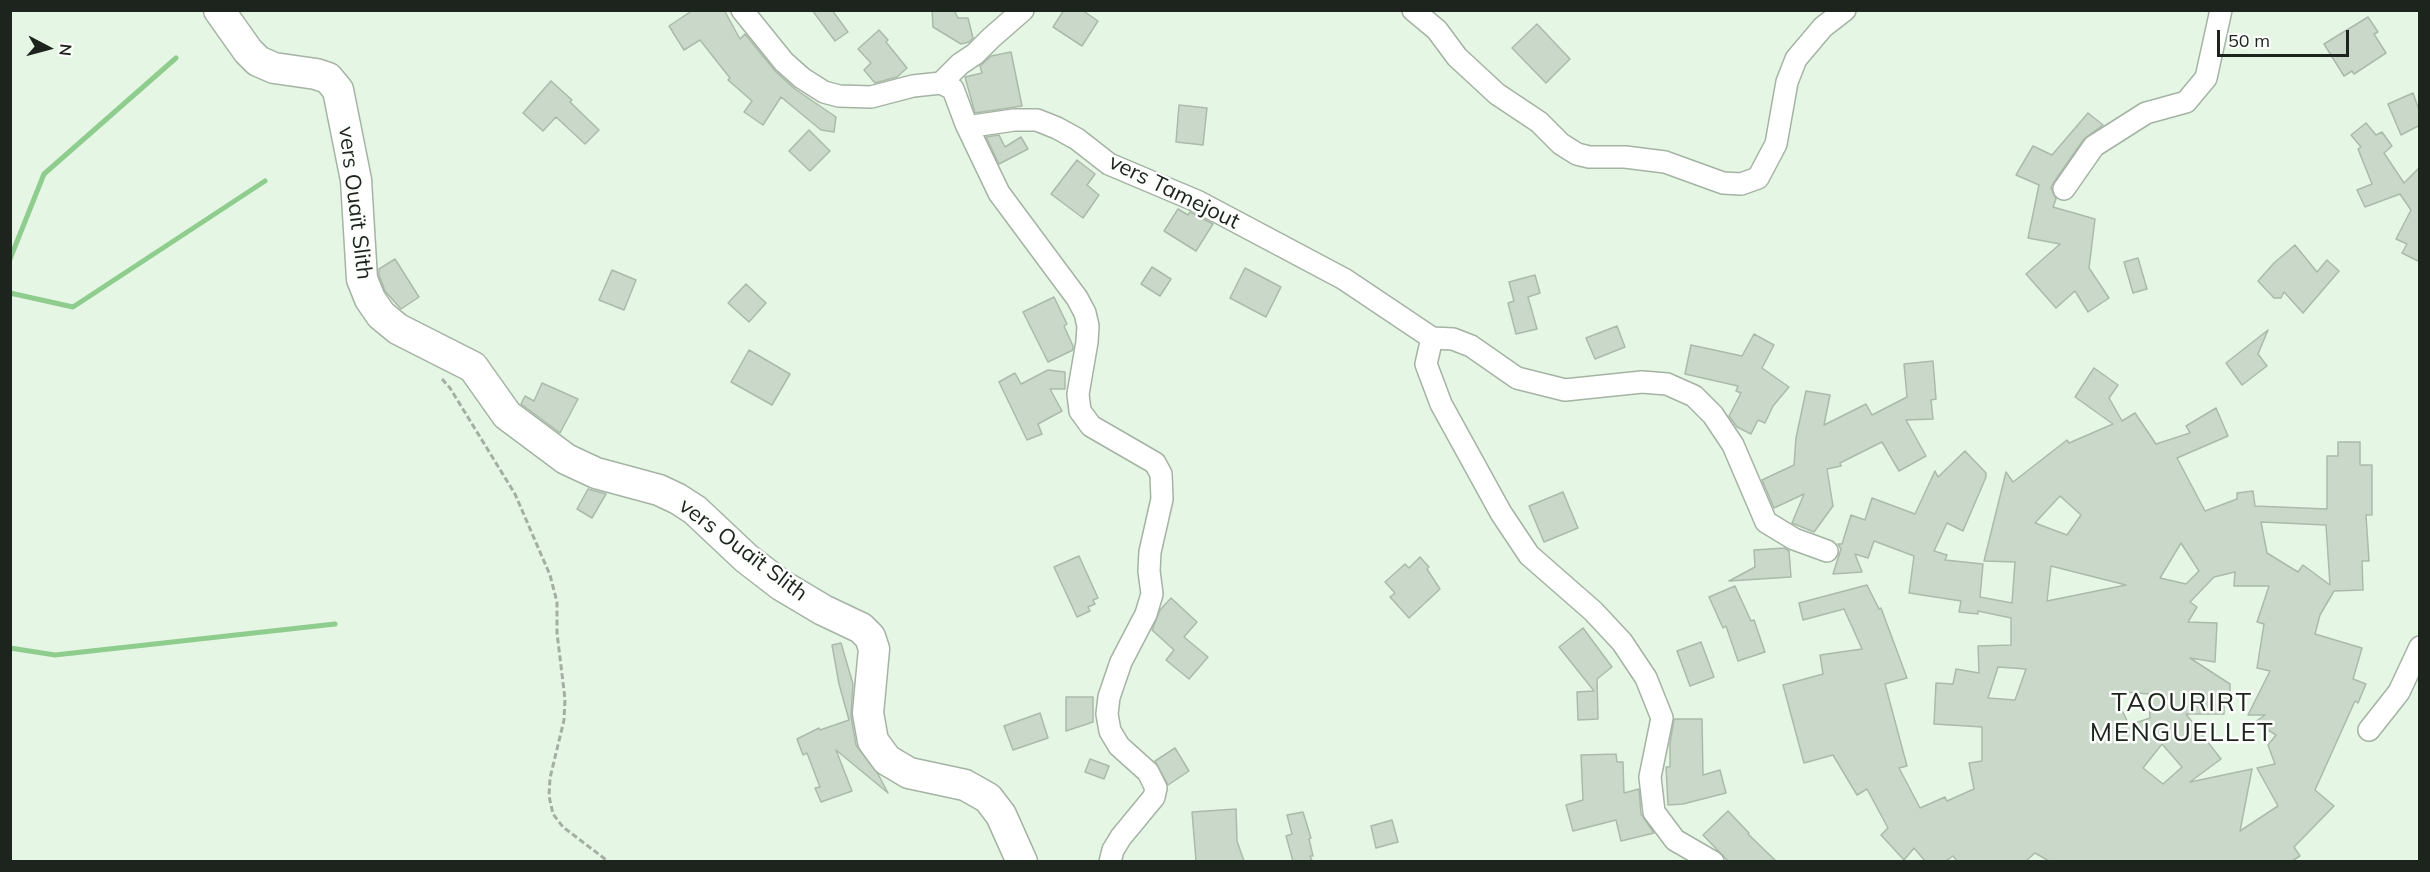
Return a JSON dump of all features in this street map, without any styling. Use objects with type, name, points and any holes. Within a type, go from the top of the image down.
[{"type":"street","name":"vers Ouaït Slith","points":[[219,10],[248,51],[258,61],[274,68],[328,78],[338,90],[356,180],[362,279],[381,315],[398,329],[473,367],[507,415],[566,459],[596,473],[659,490],[678,499],[695,510],[746,558],[781,585],[823,610],[861,628],[870,637],[874,649],[868,713],[873,741],[887,760],[909,773],[965,785],[988,798],[1001,815],[1022,861]]},
{"type":"street","points":[[742,10],[784,62],[802,78],[824,92],[839,96],[871,97],[913,86],[941,83],[953,89],[966,124],[999,193],[1077,298],[1085,313],[1088,326],[1078,394],[1080,411],[1091,426],[1155,463],[1161,474],[1162,500],[1150,552],[1149,571],[1152,594],[1146,614],[1121,662],[1109,697],[1107,714],[1110,731],[1119,746],[1148,772],[1156,788],[1154,797],[1121,837],[1113,850],[1110,861]]},
{"type":"street","points":[[941,83],[1023,10]]},
{"type":"street","points":[[1413,10],[1437,30],[1457,57],[1497,94],[1539,122],[1561,144],[1577,154],[1589,157],[1625,157],[1665,162],[1723,183],[1741,184],[1758,178],[1776,144],[1786,82],[1796,59],[1823,27],[1845,10]]},
{"type":"street","points":[[2064,189],[2094,146],[2146,112],[2186,102],[2206,78],[2221,10]]},
{"type":"street","name":"vers Tamejout","points":[[966,124],[973,126],[1014,120],[1037,120],[1057,128],[1077,139],[1109,164],[1199,202],[1344,279],[1432,338]]},
{"type":"street","points":[[1713,861],[1675,840],[1654,812],[1650,777],[1662,718],[1646,678],[1622,642],[1593,611],[1529,555],[1501,513],[1441,404],[1426,364],[1432,338],[1453,339],[1471,346],[1517,378],[1565,390],[1642,381],[1667,384],[1694,396],[1713,415],[1732,445],[1766,522],[1794,539],[1827,551]]},
{"type":"street","points":[[2369,730],[2399,692],[2420,647]]},
{"type":"path","points":[[440,377],[450,388],[515,494],[550,575],[557,602],[557,633],[565,699],[564,720],[550,778],[549,796],[553,814],[563,827],[609,861]]},
{"type":"building","points":[[693,10],[724,10],[740,39],[745,34],[776,72],[795,89],[836,117],[834,132],[821,130],[781,97],[763,125],[744,112],[752,101],[728,80],[730,78],[700,40],[684,50],[669,26]]},
{"type":"building","points":[[812,10],[832,10],[848,32],[835,41]]},
{"type":"building","points":[[932,10],[954,10],[958,18],[968,18],[973,38],[961,44],[933,27]]},
{"type":"building","points":[[1064,10],[1082,10],[1098,21],[1082,46],[1053,27]]},
{"type":"building","points":[[2368,17],[2378,32],[2374,34],[2386,53],[2354,74],[2352,71],[2344,76],[2324,44]]},
{"type":"building","points":[[1537,24],[1570,59],[1546,83],[1512,48]]},
{"type":"building","points":[[879,30],[907,68],[897,77],[875,83],[864,70],[871,63],[858,49]]},
{"type":"building","points":[[1011,52],[1022,106],[975,113],[965,77],[982,73],[980,66],[991,56]]},
{"type":"building","points":[[551,81],[599,130],[585,144],[556,117],[543,131],[523,113]]},
{"type":"building","points":[[2413,93],[2420,113],[2420,125],[2401,135],[2388,104]]},
{"type":"building","points":[[1179,105],[1207,108],[1203,145],[1176,142]]},
{"type":"building","points":[[2088,113],[2103,125],[2084,139],[2051,188],[2056,199],[2053,207],[2095,219],[2089,268],[2109,298],[2088,312],[2075,291],[2056,308],[2026,274],[2060,244],[2028,238],[2039,185],[2016,175],[2033,146],[2052,155]]},
{"type":"building","points":[[2366,123],[2376,135],[2382,132],[2392,146],[2384,153],[2404,183],[2420,167],[2420,262],[2402,253],[2407,244],[2396,239],[2411,210],[2400,194],[2365,207],[2357,190],[2372,184],[2358,149],[2361,147],[2351,135]]},
{"type":"building","points":[[809,130],[830,151],[810,171],[789,151]]},
{"type":"building","points":[[999,135],[1005,147],[1021,137],[1028,149],[999,164],[986,137]]},
{"type":"building","points":[[1077,160],[1095,174],[1087,185],[1099,195],[1083,218],[1051,194]]},
{"type":"building","points":[[1178,209],[1188,215],[1190,212],[1213,224],[1196,251],[1164,231]]},
{"type":"building","points":[[2295,245],[2317,272],[2327,260],[2339,271],[2303,313],[2284,292],[2281,298],[2274,298],[2258,281]]},
{"type":"building","points":[[2138,258],[2147,289],[2133,293],[2124,262]]},
{"type":"building","points":[[395,259],[419,297],[401,309],[385,291],[379,275],[379,269]]},
{"type":"building","points":[[1152,267],[1171,279],[1160,296],[1141,284]]},
{"type":"building","points":[[1245,268],[1281,287],[1266,317],[1230,298]]},
{"type":"building","points":[[612,270],[636,280],[624,310],[599,300]]},
{"type":"building","points":[[1535,275],[1540,293],[1528,297],[1537,329],[1516,334],[1508,303],[1514,301],[1509,282]]},
{"type":"building","points":[[746,284],[766,303],[749,322],[728,303]]},
{"type":"building","points":[[1054,297],[1067,324],[1064,326],[1073,350],[1048,362],[1023,312]]},
{"type":"building","points":[[1617,326],[1625,347],[1595,359],[1586,338]]},
{"type":"building","points":[[2268,330],[2258,354],[2267,366],[2242,385],[2226,363]]},
{"type":"building","points":[[1754,334],[1774,345],[1762,368],[1789,387],[1773,406],[1765,423],[1758,420],[1751,434],[1737,427],[1729,416],[1741,393],[1736,391],[1738,386],[1685,374],[1691,345],[1742,356]]},
{"type":"building","points":[[749,350],[790,374],[772,405],[731,382]]},
{"type":"building","points":[[1933,361],[1936,399],[1931,400],[1933,419],[1906,420],[1926,456],[1899,471],[1882,442],[1840,463],[1841,466],[1827,469],[1833,506],[1814,532],[1792,523],[1804,494],[1774,508],[1762,480],[1794,465],[1796,438],[1806,391],[1830,395],[1824,425],[1866,404],[1872,415],[1907,397],[1904,364]]},
{"type":"building","points":[[2094,368],[2118,385],[2109,398],[2122,421],[2135,413],[2156,444],[2190,433],[2186,426],[2216,408],[2228,436],[2177,458],[2205,511],[2237,499],[2237,493],[2253,491],[2255,506],[2327,509],[2327,456],[2338,456],[2338,442],[2360,442],[2360,465],[2372,465],[2372,515],[2366,515],[2369,561],[2362,561],[2363,590],[2334,591],[2320,615],[2315,634],[2362,648],[2353,679],[2366,684],[2358,703],[2355,701],[2315,790],[2334,806],[2294,847],[2300,856],[2292,861],[2049,861],[2035,853],[2026,861],[1957,861],[1953,856],[1946,861],[1925,861],[1914,848],[1904,860],[1881,835],[1888,828],[1867,789],[1857,795],[1833,755],[1804,763],[1783,685],[1823,674],[1820,655],[1862,649],[1844,609],[1803,620],[1799,603],[1867,585],[1879,609],[1881,608],[1907,678],[1885,684],[1907,766],[1899,768],[1920,808],[1945,797],[1947,801],[1974,789],[1969,763],[1982,761],[1982,727],[1934,724],[1936,683],[1953,684],[1956,669],[1979,673],[1978,646],[2011,645],[2011,618],[1978,611],[1978,614],[1959,612],[1961,601],[1909,593],[1914,556],[1874,541],[1868,558],[1855,554],[1862,572],[1833,574],[1841,549],[1838,544],[1842,544],[1851,515],[1865,520],[1872,498],[1915,514],[1935,471],[1938,477],[1965,451],[1986,473],[1986,477],[1963,531],[1947,523],[1934,551],[1947,555],[1945,560],[1983,564],[1980,597],[2012,603],[2015,562],[1984,561],[2006,472],[2013,482],[2067,440],[2069,443],[2113,424],[2075,397]],"holes":[[[2060,496],[2081,515],[2067,535],[2035,523]],[[2261,522],[2326,525],[2330,585],[2303,565],[2298,572],[2267,553]],[[2181,543],[2199,571],[2186,584],[2160,578]],[[2051,566],[2126,585],[2047,601]],[[2235,572],[2234,586],[2269,586],[2257,622],[2264,624],[2257,668],[2270,671],[2248,715],[2265,715],[2255,722],[2276,735],[2268,745],[2275,764],[2257,768],[2278,806],[2240,831],[2252,769],[2190,782],[2221,759],[2186,714],[2224,714],[2224,703],[2230,707],[2230,684],[2190,658],[2215,662],[2217,623],[2188,622],[2197,607],[2190,602],[2214,577]],[[1998,667],[2026,669],[2015,700],[1988,698]],[[2113,691],[2149,694],[2150,718],[2129,725]],[[2162,744],[2182,767],[2163,784],[2143,768]]]},
{"type":"building","points":[[1048,370],[1065,372],[1065,389],[1050,389],[1062,411],[1038,424],[1042,434],[1027,440],[999,382],[1015,373],[1021,384]]},
{"type":"building","points":[[542,383],[578,399],[560,433],[521,404],[525,396],[534,401]]},
{"type":"building","points":[[588,489],[606,494],[592,518],[577,509]]},
{"type":"building","points":[[1563,492],[1578,528],[1544,542],[1529,506]]},
{"type":"building","points":[[1784,548],[1789,551],[1791,577],[1729,581],[1755,567],[1754,550]]},
{"type":"building","points":[[1079,556],[1098,598],[1093,600],[1095,604],[1088,607],[1090,611],[1077,617],[1054,567]]},
{"type":"building","points":[[1420,557],[1429,567],[1427,569],[1440,589],[1409,618],[1390,597],[1395,593],[1385,582],[1405,564],[1409,568]]},
{"type":"building","points":[[1735,586],[1751,621],[1754,620],[1765,652],[1738,661],[1726,626],[1723,628],[1709,597]]},
{"type":"building","points":[[1171,598],[1197,622],[1184,637],[1208,657],[1189,679],[1166,660],[1174,650],[1152,630],[1160,610]]},
{"type":"building","points":[[1583,628],[1612,667],[1597,679],[1598,719],[1578,720],[1577,692],[1594,691],[1559,647]]},
{"type":"building","points":[[1701,642],[1714,677],[1690,686],[1677,651]]},
{"type":"building","points":[[841,643],[853,684],[851,716],[856,745],[878,774],[888,793],[836,750],[852,791],[821,802],[815,788],[820,787],[807,753],[803,755],[797,739],[819,728],[820,730],[849,720],[832,645]]},
{"type":"building","points":[[1066,697],[1093,697],[1093,722],[1066,731]]},
{"type":"building","points":[[1040,713],[1048,738],[1013,750],[1004,726]]},
{"type":"building","points":[[1674,719],[1702,719],[1703,775],[1720,770],[1726,793],[1683,804],[1668,805],[1666,767],[1670,767],[1670,743]]},
{"type":"building","points":[[1175,748],[1189,771],[1168,785],[1155,761]]},
{"type":"building","points":[[1616,754],[1617,762],[1623,762],[1624,793],[1639,789],[1641,814],[1654,833],[1621,841],[1616,820],[1573,831],[1566,805],[1583,800],[1581,755]]},
{"type":"building","points":[[1090,759],[1109,766],[1104,779],[1085,772]]},
{"type":"building","points":[[1236,809],[1237,841],[1244,861],[1196,861],[1192,812]]},
{"type":"building","points":[[1728,811],[1776,861],[1728,861],[1703,835]]},
{"type":"building","points":[[1303,812],[1311,838],[1309,839],[1312,861],[1293,861],[1286,836],[1292,834],[1287,815]]},
{"type":"building","points":[[1392,820],[1398,842],[1376,848],[1371,826]]},
{"type":"waterway","points":[[10,259],[44,174],[176,58]]},
{"type":"waterway","points":[[10,293],[73,307],[265,181]]},
{"type":"waterway","points":[[10,648],[55,655],[335,624]]},
{"type":"district","name":"TAOURIRT MENGUELLET","points":[[2182,718]]}]
